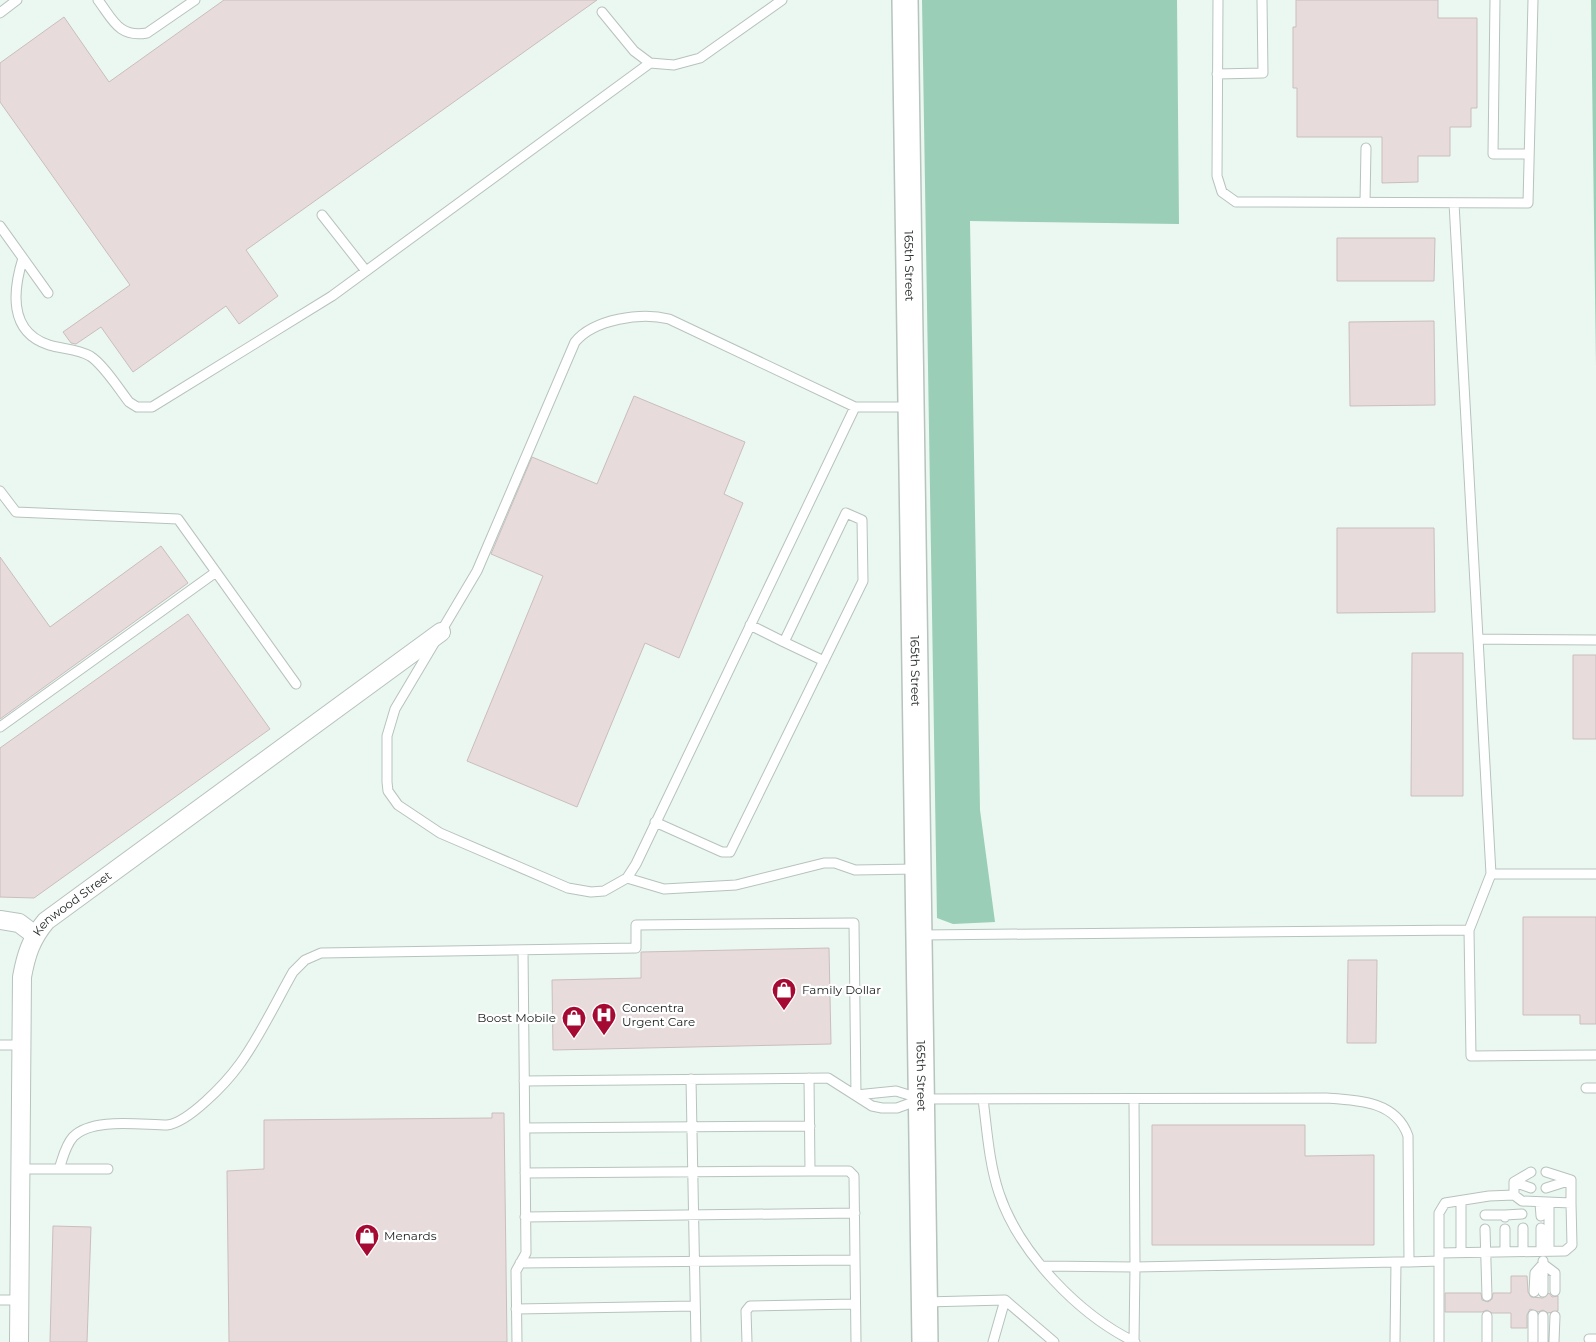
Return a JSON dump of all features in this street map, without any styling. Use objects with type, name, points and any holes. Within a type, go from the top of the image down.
[{"type":"main road","name":"165th Street","points":[[905,0],[925,1342]]},
{"type":"street","name":"Kenwood Street","points":[[19,1342],[22,977],[26,956],[35,934],[46,921],[441,632]]},
{"type":"street","points":[[0,920],[19,923],[35,934]]},
{"type":"lane","points":[[0,13],[17,0]]},
{"type":"lane","points":[[98,0],[120,29],[129,34],[140,34],[147,33],[195,0]]},
{"type":"lane","points":[[602,12],[634,51],[650,63],[674,65],[700,58],[782,0]]},
{"type":"lane","points":[[1218,0],[1217,176],[1222,192],[1236,202],[1454,203],[1528,203],[1532,0]]},
{"type":"lane","points":[[1218,74],[1263,73],[1262,0]]},
{"type":"lane","points":[[1495,0],[1494,154],[1528,154]]},
{"type":"lane","points":[[23,258],[14,298],[18,313],[25,327],[41,342],[89,355],[129,402],[137,407],[152,407],[332,296],[650,63]]},
{"type":"lane","points":[[1365,202],[1366,148]]},
{"type":"lane","points":[[1454,203],[1491,874],[1469,930],[1470,1056],[1596,1055]]},
{"type":"lane","points":[[322,215],[366,271]]},
{"type":"lane","points":[[0,226],[48,293]]},
{"type":"lane","points":[[855,407],[636,864],[627,878],[604,891],[591,892],[568,888],[440,833],[398,805],[392,798],[387,782],[387,736],[395,709],[477,571],[576,342],[589,330],[627,317],[641,315],[669,319],[855,407],[911,407]]},
{"type":"lane","points":[[0,491],[16,512],[178,519],[296,684]]},
{"type":"lane","points":[[655,822],[722,852],[730,852],[863,581],[862,520],[846,512],[784,642]]},
{"type":"lane","points":[[0,727],[216,572]]},
{"type":"lane","points":[[750,625],[824,661]]},
{"type":"lane","points":[[1478,639],[1596,640]]},
{"type":"lane","points":[[627,878],[664,889],[736,885],[835,863],[855,870],[918,869]]},
{"type":"lane","points":[[1491,874],[1596,874]]},
{"type":"lane","points":[[59,1169],[72,1138],[87,1128],[103,1125],[167,1126],[189,1117],[239,1065],[293,972],[312,955],[321,953],[636,948],[636,925],[854,923],[856,1095]]},
{"type":"lane","points":[[919,935],[1469,930]]},
{"type":"lane","points":[[517,1342],[516,1271],[526,1253],[523,950]]},
{"type":"lane","points":[[0,1045],[22,1045]]},
{"type":"lane","points":[[809,1078],[810,1171]]},
{"type":"lane","points":[[524,1081],[828,1078],[872,1106],[897,1108],[922,1099]]},
{"type":"lane","points":[[690,1079],[696,1342]]},
{"type":"lane","points":[[1586,1088],[1596,1088]]},
{"type":"lane","points":[[856,1095],[896,1090],[922,1099],[1326,1098],[1376,1104],[1391,1112],[1404,1124],[1408,1136],[1409,1262]]},
{"type":"lane","points":[[983,1099],[992,1164],[999,1193],[1019,1234],[1042,1266],[1066,1292],[1104,1324],[1135,1342]]},
{"type":"lane","points":[[1134,1099],[1135,1342]]},
{"type":"lane","points":[[525,1128],[810,1126]]},
{"type":"lane","points":[[21,1169],[108,1169]]},
{"type":"lane","points":[[525,1173],[849,1171],[854,1176],[856,1342]]},
{"type":"lane","points":[[1514,1182],[1531,1172]]},
{"type":"lane","points":[[1546,1172],[1571,1180]]},
{"type":"lane","points":[[1042,1266],[1409,1262],[1462,1252],[1564,1251],[1572,1245],[1571,1180]]},
{"type":"lane","points":[[1546,1188],[1571,1180]]},
{"type":"lane","points":[[1514,1182],[1530,1188]]},
{"type":"lane","points":[[1484,1197],[1485,1216],[1522,1216],[1514,1182]]},
{"type":"lane","points":[[1439,1342],[1439,1213],[1445,1203],[1484,1197],[1518,1198],[1545,1203],[1571,1203]]},
{"type":"lane","points":[[1461,1201],[1462,1252]]},
{"type":"lane","points":[[1541,1216],[1545,1203]]},
{"type":"lane","points":[[1539,1292],[1534,1273],[1543,1264],[1545,1203]]},
{"type":"lane","points":[[525,1217],[854,1213]]},
{"type":"lane","points":[[1485,1228],[1487,1296]]},
{"type":"lane","points":[[1523,1228],[1524,1251]]},
{"type":"lane","points":[[1541,1228],[1544,1251]]},
{"type":"lane","points":[[1505,1229],[1505,1251]]},
{"type":"lane","points":[[520,1263],[855,1260]]},
{"type":"lane","points":[[1395,1342],[1396,1262]]},
{"type":"lane","points":[[1543,1264],[1555,1273],[1555,1291]]},
{"type":"lane","points":[[0,1300],[20,1300]]},
{"type":"lane","points":[[924,1302],[1005,1300],[1054,1342]]},
{"type":"lane","points":[[994,1342],[1005,1300]]},
{"type":"lane","points":[[747,1342],[746,1311],[750,1306],[855,1304]]},
{"type":"lane","points":[[516,1310],[695,1306]]},
{"type":"lane","points":[[1487,1316],[1487,1342]]},
{"type":"lane","points":[[1533,1342],[1538,1316],[1543,1342]]},
{"type":"lane","points":[[1554,1342],[1555,1316]]},
{"type":"green space","points":[[922,0],[1177,0],[1179,224],[970,221],[980,810],[995,922],[953,924],[937,918]]},
{"type":"green space","points":[[1591,0],[1596,0],[1596,366]]},
{"type":"building","points":[[224,0],[597,0],[246,250],[278,296],[239,324],[226,306],[133,372],[101,327],[76,344],[71,343],[63,332],[130,285],[0,102],[0,63],[64,17],[109,82]]},
{"type":"building","points":[[1296,0],[1438,0],[1438,18],[1477,18],[1477,108],[1471,108],[1471,127],[1450,127],[1450,156],[1418,156],[1418,182],[1382,183],[1382,137],[1297,137],[1297,88],[1293,88],[1293,27],[1296,27]]},
{"type":"building","points":[[1337,238],[1435,238],[1434,281],[1337,281]]},
{"type":"building","points":[[1434,321],[1435,405],[1350,406],[1349,322]]},
{"type":"building","points":[[634,396],[745,442],[724,494],[743,503],[679,658],[645,643],[577,807],[467,761],[543,576],[491,554],[532,457],[597,484]]},
{"type":"building","points":[[1337,528],[1434,528],[1435,612],[1337,613]]},
{"type":"building","points":[[161,546],[188,583],[0,719],[0,557],[50,627]]},
{"type":"building","points":[[188,614],[270,729],[34,898],[0,897],[0,748]]},
{"type":"building","points":[[1412,653],[1463,653],[1463,796],[1411,796]]},
{"type":"building","points":[[1573,655],[1596,655],[1596,739],[1573,739]]},
{"type":"building","points":[[1523,917],[1596,917],[1596,1024],[1580,1024],[1580,1015],[1523,1015]]},
{"type":"building","points":[[829,948],[831,1044],[553,1050],[552,980],[641,978],[641,952]]},
{"type":"building","points":[[1348,960],[1377,960],[1376,1043],[1347,1043]]},
{"type":"building","name":"Menards","points":[[492,1113],[504,1113],[507,1342],[229,1342],[227,1171],[264,1169],[264,1120],[492,1118]]},
{"type":"building","points":[[1152,1125],[1305,1125],[1305,1156],[1374,1155],[1374,1245],[1152,1245]]},
{"type":"building","points":[[53,1226],[91,1227],[87,1342],[50,1342]]},
{"type":"building","points":[[1511,1276],[1527,1276],[1528,1292],[1531,1297],[1543,1298],[1549,1293],[1552,1297],[1558,1296],[1558,1311],[1548,1313],[1543,1310],[1538,1312],[1530,1309],[1527,1315],[1527,1328],[1511,1328],[1511,1313],[1492,1313],[1487,1310],[1482,1312],[1445,1312],[1445,1293],[1481,1293],[1482,1300],[1488,1302],[1492,1299],[1493,1293],[1511,1293]]},
{"type":"place","name":"Family Dollar","points":[[784,1011]]},
{"type":"place","name":"Concentra Urgent Care","points":[[604,1036]]},
{"type":"place","name":"Boost Mobile","points":[[574,1039]]},
{"type":"place","name":"Menards","points":[[367,1257]]}]
